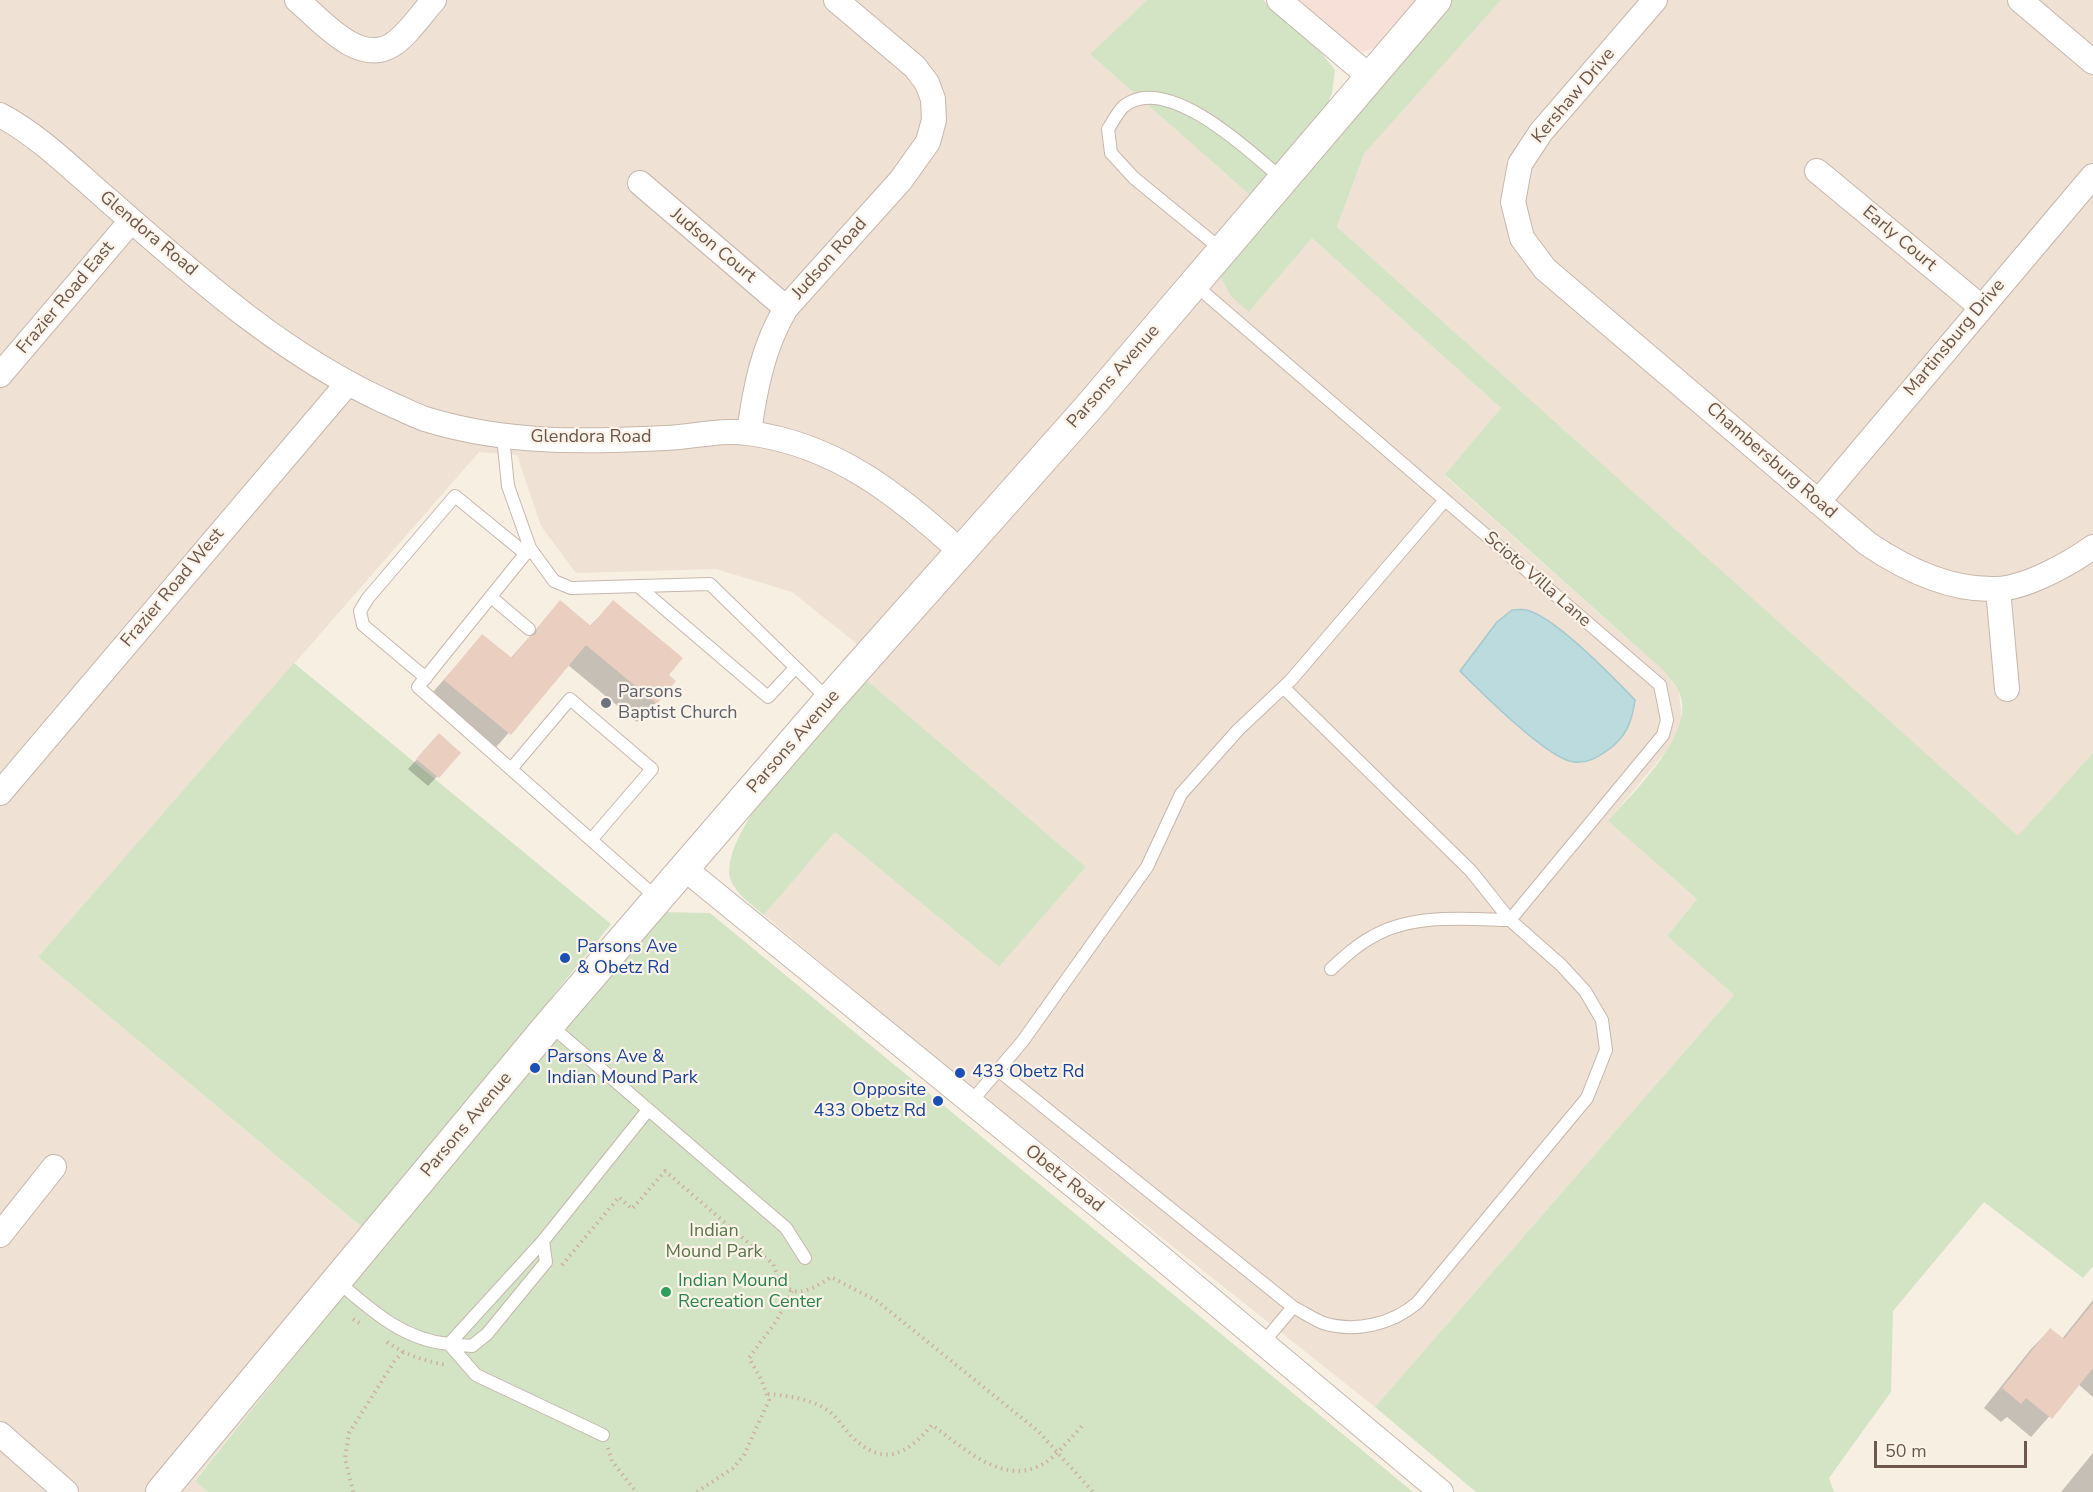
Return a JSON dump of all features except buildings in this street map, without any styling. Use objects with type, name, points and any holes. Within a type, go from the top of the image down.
[{"type":"street","points":[[297,0],[348,42],[358,48],[379,50],[400,39],[434,0]]},
{"type":"street","name":"Judson Road","points":[[749,433],[761,364],[774,330],[786,308],[916,161],[928,142],[934,120],[933,99],[927,83],[915,67],[836,0]]},
{"type":"street","points":[[1279,0],[1370,77]]},
{"type":"street","name":"Parsons Avenue","points":[[161,1492],[549,1025],[686,869],[829,700],[1194,284],[1436,0]]},
{"type":"street","name":"Kershaw Drive","points":[[1513,202],[1520,164],[1541,132],[1655,0]]},
{"type":"street","points":[[2020,0],[2093,62]]},
{"type":"street","name":"Glendora Road","points":[[0,115],[37,139],[224,299],[285,345],[347,384],[424,418],[503,437],[570,442],[674,438],[724,431],[749,433],[818,452],[870,476],[911,506],[961,552]]},
{"type":"street","name":"Early Court","points":[[1818,171],[1981,307]]},
{"type":"street","name":"Martinsburg Drive","points":[[1818,502],[2093,176]]},
{"type":"street","name":"Judson Court","points":[[640,183],[786,308]]},
{"type":"street","name":"Chambersburg Road","points":[[1513,202],[1522,238],[1545,269],[1868,544],[1896,563],[1929,577],[1964,586],[1998,590],[2067,566],[2093,547]]},
{"type":"street","name":"Frazier Road East","points":[[0,375],[131,220]]},
{"type":"street","name":"Frazier Road West","points":[[0,793],[347,384]]},
{"type":"street","points":[[1998,590],[2007,689]]},
{"type":"street","name":"Obetz Road","points":[[686,869],[1441,1492]]},
{"type":"street","points":[[0,1235],[54,1167]]},
{"type":"street","points":[[0,1434],[66,1492]]},
{"type":"lane","points":[[1222,250],[1134,178],[1111,153],[1108,129],[1124,106],[1148,96],[1182,105],[1228,134],[1283,179]]},
{"type":"lane","name":"Scioto Villa Lane","points":[[1194,284],[1660,686],[1666,710],[1663,735],[1510,920]]},
{"type":"lane","points":[[503,437],[508,486],[528,551]]},
{"type":"lane","points":[[426,678],[363,625],[360,611],[368,598],[455,496],[528,551],[554,581],[571,588],[710,584],[829,700]]},
{"type":"lane","points":[[970,1103],[1022,1042],[1147,867],[1181,794],[1238,730],[1284,688],[1445,500]]},
{"type":"lane","points":[[528,551],[418,687],[659,900]]},
{"type":"lane","points":[[638,586],[768,697],[795,668]]},
{"type":"lane","points":[[491,597],[529,629]]},
{"type":"lane","points":[[998,1070],[1293,1307],[1323,1323],[1357,1327],[1383,1323],[1405,1313],[1417,1303],[1587,1098],[1606,1050],[1602,1020],[1585,991],[1561,965],[1510,920],[1471,871],[1284,688]]},
{"type":"lane","points":[[511,769],[570,699],[652,769],[591,840]]},
{"type":"lane","points":[[1331,969],[1373,936],[1399,926],[1457,919],[1510,920]]},
{"type":"lane","points":[[549,1025],[786,1228],[805,1258]]},
{"type":"lane","points":[[449,1344],[543,1241],[648,1110]]},
{"type":"lane","points":[[337,1281],[380,1317],[426,1342],[472,1346],[487,1334],[546,1262],[543,1241]]},
{"type":"lane","points":[[1263,1343],[1293,1307]]},
{"type":"lane","points":[[449,1344],[476,1375],[603,1435]]},
{"type":"path","points":[[559,1269],[619,1197],[632,1209],[665,1171],[773,1264],[779,1281],[792,1291],[808,1292],[831,1277],[877,1301],[1038,1431],[1058,1450],[1093,1492]]},
{"type":"path","points":[[697,1492],[733,1468],[744,1455],[769,1400],[749,1358],[777,1320],[792,1291]]},
{"type":"path","points":[[353,1492],[345,1458],[349,1433],[394,1362],[403,1352],[425,1361],[447,1365],[463,1362]]},
{"type":"path","points":[[768,1394],[814,1403],[828,1411],[862,1445],[884,1454],[906,1451],[932,1425],[992,1466],[1005,1471],[1028,1470],[1043,1464],[1083,1425]]},
{"type":"path","points":[[603,1435],[612,1461],[636,1492]]},
{"type":"shaded area","points":[[0,0],[1147,0],[1090,54],[1269,212],[1249,312],[1312,238],[1501,408],[1445,476],[1664,671],[1679,691],[1682,722],[1673,743],[1608,821],[1697,899],[1667,936],[1734,995],[1375,1407],[928,1052],[764,915],[835,832],[999,967],[1086,867],[842,660],[857,644],[792,592],[716,569],[576,573],[541,526],[517,455],[479,452],[38,957],[383,1245],[195,1480],[208,1492],[0,1492]]},
{"type":"shaded area","points":[[1293,0],[1418,0],[1379,46],[1363,52],[1351,48]]},
{"type":"shaded area","points":[[1501,0],[2093,0],[2093,753],[2018,837],[1337,227],[1364,154]]},
{"type":"green space","points":[[1147,0],[1263,0],[1315,45],[1335,70],[1332,93],[1323,115],[1251,196],[1090,54]]},
{"type":"green space","points":[[1450,0],[1501,0],[1364,154],[1337,227],[2018,836],[2093,753],[2093,1266],[2083,1278],[1984,1202],[1893,1311],[1891,1392],[1829,1478],[1834,1492],[1476,1492],[1375,1407],[1734,995],[1667,936],[1697,899],[1608,821],[1661,760],[1672,741],[1680,723],[1682,706],[1677,687],[1664,671],[1445,475],[1501,408],[1312,238],[1249,312],[1230,295],[1218,271]]},
{"type":"green space","points":[[294,663],[611,924],[364,1229],[38,957]]},
{"type":"green space","points":[[865,679],[1086,867],[999,967],[835,832],[764,915],[744,898],[732,883],[730,878],[732,856],[742,831],[759,803],[805,745]]},
{"type":"green space","name":"Indian Mound Park","points":[[663,912],[710,913],[1413,1492],[208,1492],[195,1481],[383,1245]]},
{"type":"water","points":[[1512,610],[1526,610],[1552,624],[1583,649],[1635,700],[1630,722],[1624,734],[1600,755],[1588,761],[1579,762],[1562,758],[1515,723],[1460,671],[1497,622]]},
{"type":"place","name":"Parsons Baptist Church","points":[[606,703]]},
{"type":"place","name":"Parsons Ave & Obetz Rd","points":[[565,958]]},
{"type":"place","name":"Parsons Ave & Indian Mound Park","points":[[535,1068]]},
{"type":"place","name":"433 Obetz Rd","points":[[960,1073]]},
{"type":"place","name":"Opposite 433 Obetz Rd","points":[[938,1101]]},
{"type":"place","name":"Indian Mound Recreation Center","points":[[666,1292]]}]
